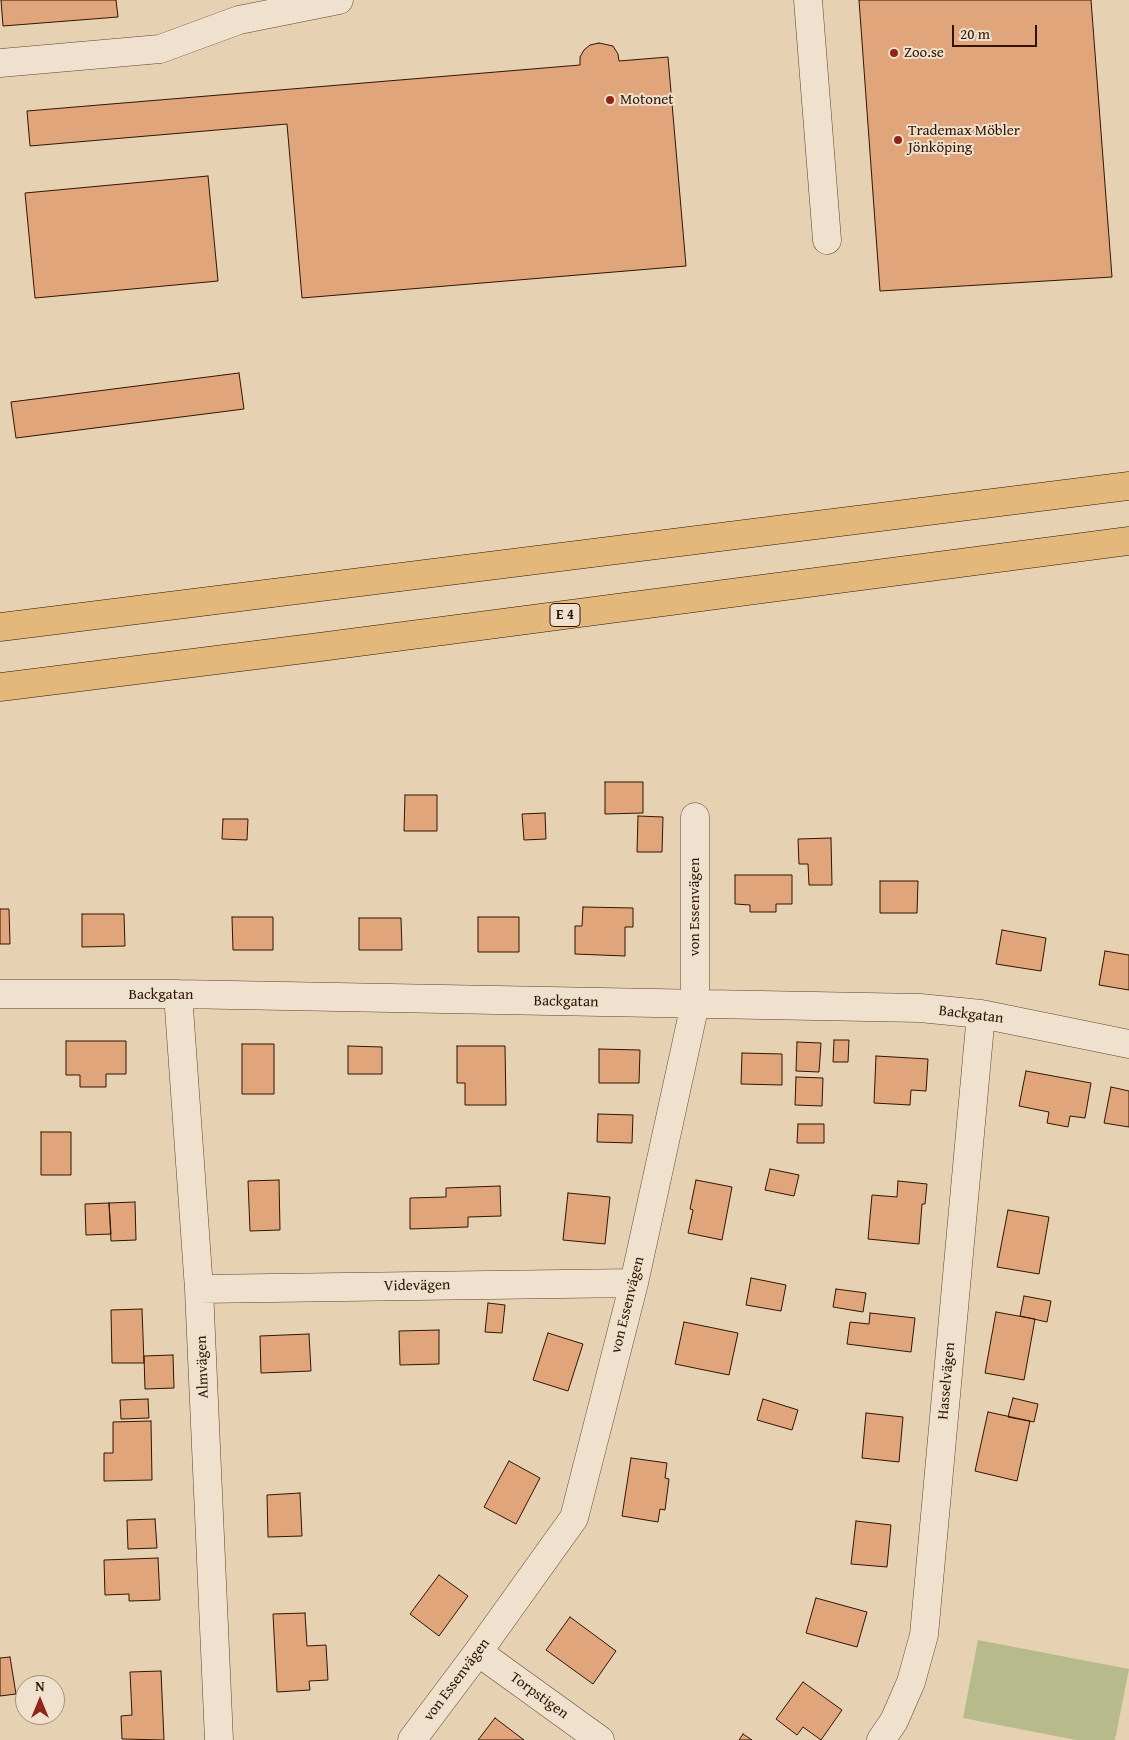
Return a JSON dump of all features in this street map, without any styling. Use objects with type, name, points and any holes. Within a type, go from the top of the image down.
[{"type":"highway","points":[[0,627],[1129,486]]},
{"type":"highway","name":"E 4","points":[[0,687],[330,646],[1129,540]]},
{"type":"street","points":[[0,63],[160,49],[240,20],[339,0]]},
{"type":"street","points":[[808,0],[827,240]]},
{"type":"street","name":"von Essenvägen","points":[[412,1740],[574,1518],[634,1283],[695,1004],[695,817]]},
{"type":"street","name":"Backgatan","points":[[0,994],[178,994],[920,1008],[981,1014],[1129,1044]]},
{"type":"street","name":"Almvägen","points":[[178,994],[199,1290],[219,1740]]},
{"type":"street","name":"Hasselvägen","points":[[881,1740],[894,1721],[911,1682],[924,1635],[981,1014]]},
{"type":"street","name":"Videvägen","points":[[199,1290],[634,1283]]},
{"type":"street","name":"Torpstigen","points":[[478,1652],[600,1740]]},
{"type":"green space","points":[[978,1640],[1129,1669],[1115,1740],[1076,1740],[963,1718]]},
{"type":"building","points":[[1,0],[116,0],[118,17],[3,26]]},
{"type":"building","points":[[859,0],[1091,0],[1112,277],[880,291]]},
{"type":"building","points":[[599,43],[613,46],[618,54],[619,61],[668,57],[686,266],[302,298],[287,124],[30,146],[27,111],[580,65],[580,57],[584,50],[590,45]]},
{"type":"building","points":[[208,176],[218,281],[35,298],[25,193]]},
{"type":"building","points":[[239,373],[244,409],[16,438],[11,402]]},
{"type":"building","points":[[605,782],[643,782],[643,813],[605,814]]},
{"type":"building","points":[[405,795],[437,795],[437,831],[404,831]]},
{"type":"building","points":[[545,813],[546,839],[524,840],[522,814]]},
{"type":"building","points":[[638,816],[663,817],[662,852],[637,852]]},
{"type":"building","points":[[223,819],[248,819],[247,840],[222,839]]},
{"type":"building","points":[[831,838],[832,885],[809,885],[808,864],[799,864],[798,839]]},
{"type":"building","points":[[735,875],[792,875],[792,904],[776,904],[776,912],[750,912],[750,905],[735,904]]},
{"type":"building","points":[[880,881],[918,881],[917,913],[880,913]]},
{"type":"building","points":[[583,907],[633,908],[633,927],[625,927],[625,956],[575,954],[575,926],[582,926]]},
{"type":"building","points":[[0,909],[9,909],[10,944],[0,944]]},
{"type":"building","points":[[82,914],[124,914],[125,946],[82,947]]},
{"type":"building","points":[[232,917],[273,917],[273,950],[233,950]]},
{"type":"building","points":[[478,917],[519,917],[519,952],[478,952]]},
{"type":"building","points":[[359,918],[401,918],[402,950],[359,950]]},
{"type":"building","points":[[1002,930],[1046,938],[1041,971],[996,964]]},
{"type":"building","points":[[1105,951],[1129,955],[1129,990],[1099,985]]},
{"type":"building","points":[[834,1040],[849,1040],[848,1062],[833,1062]]},
{"type":"building","points":[[66,1041],[126,1041],[126,1074],[106,1074],[106,1087],[80,1087],[80,1075],[66,1075]]},
{"type":"building","points":[[797,1042],[821,1043],[819,1072],[796,1071]]},
{"type":"building","points":[[242,1044],[274,1044],[274,1094],[242,1094]]},
{"type":"building","points":[[348,1046],[382,1047],[382,1074],[348,1074]]},
{"type":"building","points":[[457,1046],[505,1046],[506,1105],[465,1105],[465,1083],[457,1083]]},
{"type":"building","points":[[599,1049],[640,1050],[639,1083],[599,1083]]},
{"type":"building","points":[[742,1053],[782,1054],[782,1085],[741,1084]]},
{"type":"building","points":[[876,1056],[928,1059],[926,1091],[911,1090],[910,1105],[874,1103]]},
{"type":"building","points":[[1026,1071],[1091,1083],[1085,1118],[1070,1116],[1068,1127],[1047,1123],[1049,1112],[1019,1106]]},
{"type":"building","points":[[796,1077],[823,1078],[822,1106],[795,1105]]},
{"type":"building","points":[[1111,1087],[1129,1091],[1129,1127],[1104,1123]]},
{"type":"building","points":[[598,1114],[633,1115],[632,1143],[597,1142]]},
{"type":"building","points":[[798,1124],[824,1124],[824,1143],[797,1143]]},
{"type":"building","points":[[41,1132],[71,1132],[71,1175],[41,1175]]},
{"type":"building","points":[[770,1169],[799,1175],[794,1196],[765,1190]]},
{"type":"building","points":[[279,1180],[280,1230],[250,1231],[248,1181]]},
{"type":"building","points":[[696,1180],[732,1187],[722,1240],[688,1233],[693,1210],[690,1209]]},
{"type":"building","points":[[898,1181],[927,1184],[925,1204],[922,1204],[919,1244],[868,1239],[872,1195],[897,1197]]},
{"type":"building","points":[[500,1186],[501,1216],[468,1217],[468,1227],[410,1229],[410,1198],[446,1197],[446,1188]]},
{"type":"building","points":[[568,1193],[610,1197],[605,1244],[563,1240]]},
{"type":"building","points":[[135,1202],[136,1240],[111,1241],[109,1203]]},
{"type":"building","points":[[109,1203],[111,1234],[86,1235],[85,1204]]},
{"type":"building","points":[[1008,1210],[1049,1217],[1039,1274],[997,1267]]},
{"type":"building","points":[[751,1278],[786,1285],[781,1311],[746,1305]]},
{"type":"building","points":[[836,1289],[866,1293],[863,1312],[833,1307]]},
{"type":"building","points":[[1024,1296],[1051,1301],[1047,1322],[1020,1316]]},
{"type":"building","points":[[488,1303],[505,1305],[502,1333],[485,1332]]},
{"type":"building","points":[[142,1309],[144,1363],[112,1363],[111,1310]]},
{"type":"building","points":[[996,1312],[1035,1319],[1024,1380],[985,1373]]},
{"type":"building","points":[[870,1313],[915,1318],[911,1352],[847,1344],[850,1322],[869,1324]]},
{"type":"building","points":[[684,1322],[738,1333],[729,1375],[675,1364]]},
{"type":"building","points":[[439,1330],[439,1364],[400,1365],[399,1331]]},
{"type":"building","points":[[548,1333],[583,1344],[568,1391],[533,1380]]},
{"type":"building","points":[[309,1334],[311,1371],[261,1373],[260,1336]]},
{"type":"building","points":[[173,1355],[174,1388],[145,1389],[144,1356]]},
{"type":"building","points":[[1013,1398],[1038,1404],[1034,1422],[1008,1417]]},
{"type":"building","points":[[148,1399],[149,1418],[121,1419],[120,1400]]},
{"type":"building","points":[[763,1399],[798,1410],[792,1430],[757,1420]]},
{"type":"building","points":[[988,1412],[1030,1421],[1017,1481],[975,1471]]},
{"type":"building","points":[[866,1413],[903,1417],[899,1462],[862,1458]]},
{"type":"building","points":[[151,1421],[152,1480],[104,1481],[104,1453],[113,1453],[113,1422]]},
{"type":"building","points":[[631,1458],[667,1463],[665,1478],[669,1479],[665,1510],[660,1509],[658,1522],[622,1516]]},
{"type":"building","points":[[509,1461],[540,1478],[516,1524],[484,1507]]},
{"type":"building","points":[[300,1493],[302,1536],[268,1537],[267,1495]]},
{"type":"building","points":[[155,1519],[157,1548],[128,1549],[127,1520]]},
{"type":"building","points":[[856,1521],[891,1525],[887,1567],[851,1564]]},
{"type":"building","points":[[158,1558],[160,1600],[129,1601],[129,1594],[105,1595],[104,1560]]},
{"type":"building","points":[[439,1575],[468,1596],[439,1636],[410,1614]]},
{"type":"building","points":[[816,1598],[867,1612],[857,1647],[806,1633]]},
{"type":"building","points":[[305,1613],[307,1646],[326,1645],[328,1680],[309,1681],[310,1690],[277,1692],[273,1614]]},
{"type":"building","points":[[570,1617],[616,1651],[593,1684],[546,1650]]},
{"type":"building","points":[[10,1657],[15,1694],[0,1696],[0,1658]]},
{"type":"building","points":[[161,1671],[164,1740],[122,1739],[121,1716],[132,1715],[130,1672]]},
{"type":"building","points":[[803,1682],[842,1710],[821,1740],[803,1727],[797,1735],[776,1719]]},
{"type":"building","points":[[495,1718],[524,1740],[478,1740]]},
{"type":"building","points":[[743,1734],[752,1740],[739,1740]]},
{"type":"place","name":"Zoo.se","points":[[894,53]]},
{"type":"place","name":"Motonet","points":[[610,100]]},
{"type":"place","name":"Trademax Möbler Jönköping","points":[[898,140]]}]
